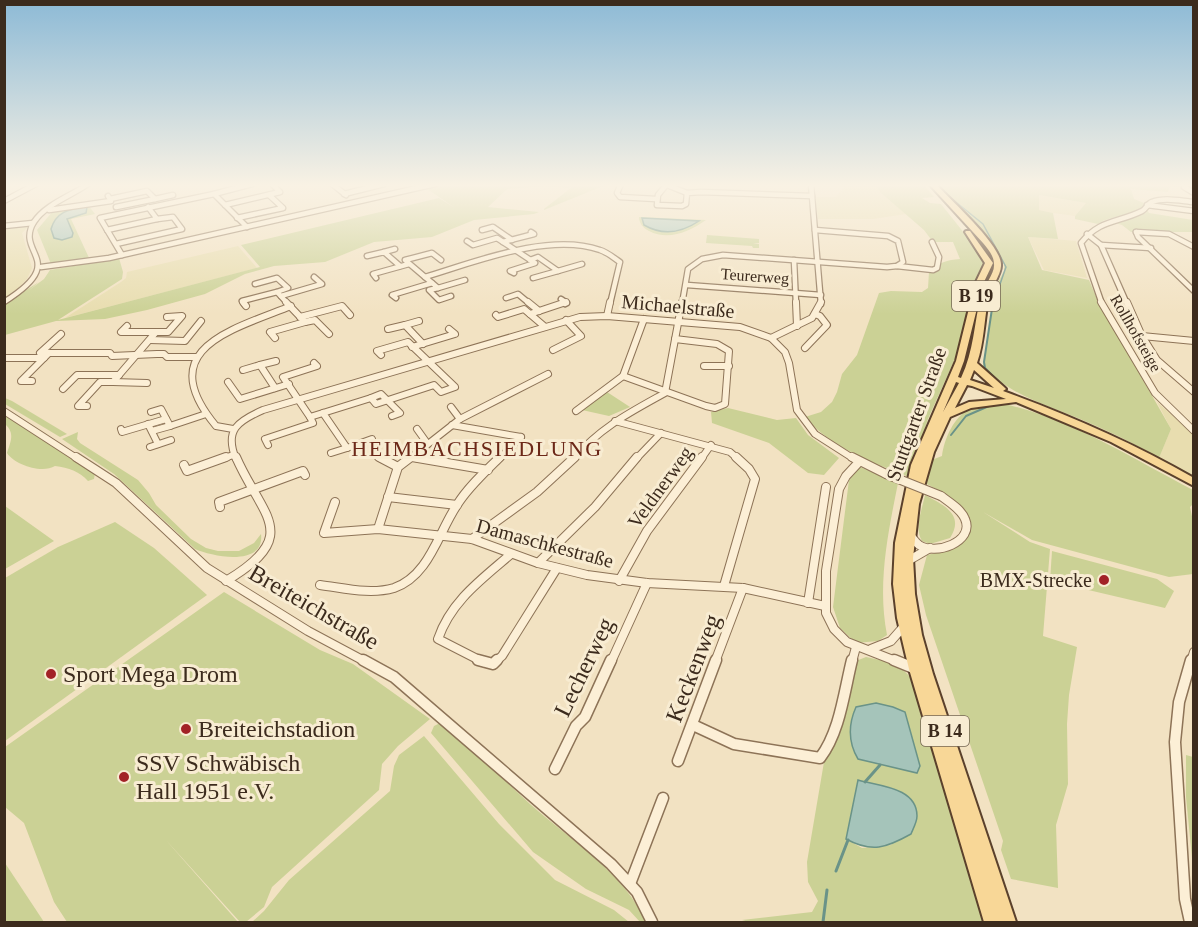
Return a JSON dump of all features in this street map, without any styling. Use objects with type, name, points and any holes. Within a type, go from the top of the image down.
[{"type":"main road","name":"Stuttgarter Straße","points":[[964,227],[989,263],[978,284],[960,361],[960,383],[916,465],[901,543],[898,584],[916,669],[993,922]]},
{"type":"main road","name":"B 19","points":[[960,383],[972,364],[982,328],[987,288],[997,272],[998,263],[973,227]]},
{"type":"main road","points":[[972,364],[983,376],[1016,400]]},
{"type":"main road","points":[[960,383],[1029,404],[1120,442],[1194,483]]},
{"type":"main road","name":"B 14","points":[[946,415],[960,383]]},
{"type":"main road","points":[[946,415],[969,405],[1016,400]]},
{"type":"main road","name":"Stuttgarter Straße","points":[[946,415],[926,460],[909,534],[906,562],[909,605],[932,689],[1007,922]]},
{"type":"street","points":[[33,227],[31,239],[40,268]]},
{"type":"street","points":[[105,227],[122,255]]},
{"type":"street","points":[[107,230],[119,227]]},
{"type":"street","points":[[116,244],[182,229],[181,227]]},
{"type":"street","points":[[4,302],[24,290],[40,268],[122,255],[246,227]]},
{"type":"street","points":[[482,230],[492,227]]},
{"type":"street","points":[[493,227],[512,240]]},
{"type":"street","points":[[1096,227],[1087,234],[1101,245],[1142,336],[1157,360],[1194,392]]},
{"type":"street","points":[[897,266],[903,262],[898,240],[872,234],[815,230],[821,305],[815,314],[797,326],[771,338],[779,345],[789,363],[797,410],[815,434],[859,462],[941,496],[960,512],[967,526],[961,538],[948,546],[930,548],[906,562]]},
{"type":"street","points":[[503,242],[534,234],[531,232]]},
{"type":"street","points":[[1194,247],[1169,234],[1136,232],[1138,237],[1194,291]]},
{"type":"street","name":"Rollhofsteige","points":[[1087,234],[1081,243],[1102,304],[1155,393],[1194,431]]},
{"type":"street","points":[[467,241],[474,246],[506,236]]},
{"type":"street","points":[[498,238],[535,263]]},
{"type":"street","name":"Teurerweg","points":[[665,393],[687,285],[688,269],[702,259],[723,255],[933,270],[936,268],[939,257],[932,242]]},
{"type":"street","points":[[425,277],[518,251],[541,247],[578,245],[598,249],[620,262],[607,316]]},
{"type":"street","points":[[1101,245],[1151,248]]},
{"type":"street","points":[[367,256],[395,249]]},
{"type":"street","points":[[384,252],[398,265]]},
{"type":"street","points":[[367,269],[375,276],[432,253],[441,260]]},
{"type":"street","points":[[530,260],[537,257],[558,271]]},
{"type":"street","points":[[794,260],[797,326]]},
{"type":"street","points":[[514,273],[510,271],[543,261]]},
{"type":"street","points":[[407,262],[438,288]]},
{"type":"street","points":[[533,278],[582,264]]},
{"type":"street","points":[[242,302],[324,286],[314,276]]},
{"type":"street","points":[[255,284],[280,277],[290,291]]},
{"type":"street","points":[[429,290],[465,280]]},
{"type":"street","points":[[392,294],[432,283]]},
{"type":"street","name":"Teurerweg","points":[[687,285],[820,295]]},
{"type":"street","points":[[423,286],[439,300]]},
{"type":"street","points":[[506,298],[521,293],[539,311]]},
{"type":"street","points":[[279,294],[303,320]]},
{"type":"street","points":[[432,302],[451,296]]},
{"type":"street","points":[[530,314],[568,304],[561,299]]},
{"type":"street","points":[[271,333],[341,305],[350,315]]},
{"type":"street","points":[[226,581],[254,562],[267,547],[273,535],[267,511],[233,455],[229,440],[233,429],[216,426],[206,414],[195,394],[191,380],[192,367],[197,357],[222,333],[291,306]]},
{"type":"street","points":[[498,317],[533,306]]},
{"type":"street","points":[[524,309],[544,326]]},
{"type":"street","points":[[805,348],[827,325],[820,316],[815,314]]},
{"type":"street","points":[[161,340],[182,316],[167,317]]},
{"type":"street","name":"Michaelstraße","points":[[233,429],[249,417],[299,400],[566,320],[607,316],[679,321],[740,327],[771,338]]},
{"type":"street","points":[[312,317],[328,334]]},
{"type":"street","points":[[576,411],[623,376],[644,319]]},
{"type":"street","points":[[553,350],[581,336],[566,320]]},
{"type":"street","points":[[150,340],[184,342],[201,321]]},
{"type":"street","points":[[388,329],[419,321]]},
{"type":"street","points":[[405,325],[421,341]]},
{"type":"street","points":[[127,326],[119,334],[168,332]]},
{"type":"street","points":[[448,328],[460,340]]},
{"type":"street","points":[[113,382],[156,333]]},
{"type":"street","points":[[32,381],[21,381],[61,334]]},
{"type":"street","points":[[377,351],[455,334]]},
{"type":"street","points":[[1142,336],[1194,341]]},
{"type":"street","points":[[623,376],[706,406],[715,408],[725,404],[729,351],[724,346],[675,339]]},
{"type":"street","points":[[266,439],[371,398],[376,404],[434,385],[441,392],[455,387],[410,345]]},
{"type":"street","points":[[4,358],[34,358],[44,354],[164,354],[167,357],[197,357]]},
{"type":"street","points":[[243,370],[276,361]]},
{"type":"street","points":[[261,365],[275,388]]},
{"type":"street","points":[[271,381],[317,366]]},
{"type":"street","points":[[704,366],[729,366]]},
{"type":"street","points":[[63,389],[78,373],[119,375]]},
{"type":"street","points":[[378,529],[398,467],[460,419],[548,374]]},
{"type":"street","points":[[87,406],[75,405],[107,375]]},
{"type":"street","points":[[283,377],[311,420]]},
{"type":"street","points":[[100,382],[147,383]]},
{"type":"street","points":[[228,382],[240,399],[289,384]]},
{"type":"street","points":[[472,539],[537,492],[568,465],[591,438],[615,421],[665,393]]},
{"type":"street","points":[[386,401],[390,401],[400,413]]},
{"type":"street","points":[[150,412],[169,406]]},
{"type":"street","points":[[451,407],[460,419]]},
{"type":"street","points":[[161,409],[168,422]]},
{"type":"street","name":"Breiteichstraße","points":[[4,411],[116,483],[150,513],[191,555],[226,581],[308,630],[394,677],[440,714],[630,884],[646,908],[652,922]]},
{"type":"street","points":[[392,416],[408,411]]},
{"type":"street","points":[[123,432],[150,428],[206,414]]},
{"type":"street","points":[[325,416],[347,448]]},
{"type":"street","points":[[615,421],[711,445],[730,452],[749,469],[755,479],[724,586]]},
{"type":"street","points":[[320,585],[381,590],[401,585],[416,573],[427,558],[457,505],[521,437],[452,425]]},
{"type":"street","points":[[150,428],[158,444]]},
{"type":"street","points":[[417,429],[428,443]]},
{"type":"street","points":[[538,563],[595,507],[621,474],[661,434]]},
{"type":"street","points":[[331,453],[372,439]]},
{"type":"street","points":[[150,447],[171,440]]},
{"type":"street","name":"Veldnerweg","points":[[619,581],[647,531],[711,445]]},
{"type":"street","points":[[187,470],[233,455]]},
{"type":"street","points":[[378,457],[398,467]]},
{"type":"street","points":[[410,457],[488,470]]},
{"type":"street","points":[[859,462],[846,476],[839,489],[825,606],[833,628],[846,641],[901,661],[916,669]]},
{"type":"street","points":[[219,503],[302,470]]},
{"type":"street","points":[[808,603],[826,487]]},
{"type":"street","points":[[387,497],[457,505]]},
{"type":"street","name":"Damaschkestraße","points":[[335,502],[324,533],[378,529],[472,539],[538,563],[619,581],[743,588],[825,606]]},
{"type":"street","points":[[909,534],[918,544],[930,548]]},
{"type":"street","points":[[511,554],[458,603],[442,623],[438,639],[464,654],[493,664],[502,656],[557,568]]},
{"type":"street","name":"Lecherweg","points":[[555,769],[576,726],[585,717],[647,583]]},
{"type":"street","name":"Keckenweg","points":[[678,761],[743,588]]},
{"type":"street","points":[[861,648],[880,648],[890,643],[905,625]]},
{"type":"street","points":[[693,725],[734,744],[820,758],[825,754],[861,648]]},
{"type":"street","points":[[1190,922],[1185,899],[1175,742],[1179,702],[1194,652]]},
{"type":"street","points":[[630,884],[663,798]]},
{"type":"shaded area","points":[[28,227],[22,233],[32,268],[27,279],[15,292],[5,298],[4,229]]},
{"type":"shaded area","points":[[1028,237],[1076,241],[1087,278],[1044,270]]},
{"type":"shaded area","points":[[238,246],[257,268],[65,318],[121,282],[126,278],[127,272]]},
{"type":"shaded area","points":[[1157,402],[1193,433],[1193,479],[1159,458],[1171,429]]},
{"type":"green space","points":[[39,227],[75,227],[90,260],[51,264],[37,230]]},
{"type":"green space","points":[[316,227],[456,227],[432,237],[374,242],[325,262],[274,266],[245,274],[205,294],[147,310],[105,319],[56,321],[5,335],[5,303],[39,282],[28,291],[44,279],[50,270],[119,258],[123,272],[122,279],[58,320],[260,267],[241,245]]},
{"type":"green space","points":[[694,227],[671,235],[656,234],[645,228]]},
{"type":"green space","points":[[921,227],[960,227],[980,253],[985,266],[974,282],[962,343],[928,419],[909,477],[840,446],[815,428],[805,417],[821,412],[832,402],[842,374],[857,355],[879,293],[922,292],[928,288],[929,272],[943,262],[960,259],[953,242],[933,242]]},
{"type":"green space","points":[[979,227],[1056,227],[1058,239],[1028,237],[1042,270],[1089,280],[1097,299],[1171,429],[1159,458],[1110,432],[1016,391],[993,376],[983,366],[995,288],[1004,271],[1004,264]]},
{"type":"green space","points":[[1125,227],[1193,227],[1193,232],[1131,232]]},
{"type":"green space","points":[[707,235],[759,239],[759,243],[753,243],[759,244],[759,248],[706,243]]},
{"type":"green space","points":[[607,392],[630,407],[609,416],[582,410]]},
{"type":"green space","points":[[5,398],[67,434],[60,437],[5,404]]},
{"type":"green space","points":[[1005,404],[1031,411],[1079,430],[1193,490],[1193,504],[1190,507],[1193,521],[1193,574],[1169,577],[1032,540],[983,512],[1030,542],[1050,549],[1043,636],[1077,647],[1067,724],[1068,784],[1056,825],[1058,888],[1011,879],[1001,850],[1003,841],[926,615],[919,585],[927,555],[949,549],[963,541],[969,532],[970,522],[965,512],[955,502],[925,483],[929,461],[942,456],[951,429],[965,412],[979,406]]},
{"type":"green space","points":[[728,408],[777,420],[796,418],[808,435],[839,458],[824,475],[808,473],[769,443],[712,423],[711,412]]},
{"type":"green space","points":[[4,414],[95,473],[94,479],[88,481],[77,472],[65,468],[55,466],[36,469],[16,461],[7,453],[11,434],[5,424]]},
{"type":"green space","points":[[78,432],[77,439],[80,443],[138,480],[156,505],[191,539],[206,548],[218,551],[239,551],[254,543],[261,534],[260,544],[255,551],[236,557],[213,555],[195,549],[114,474],[62,439]]},
{"type":"green space","points":[[860,467],[898,483],[887,540],[883,578],[887,635],[878,641],[856,643],[840,628],[833,607],[849,480]]},
{"type":"green space","points":[[925,495],[945,507],[954,517],[954,530],[950,538],[930,544],[922,541],[919,525]]},
{"type":"green space","points":[[5,506],[54,541],[5,569]]},
{"type":"green space","name":"Sport Mega Drom","points":[[115,522],[154,548],[207,595],[5,741],[5,578],[58,547]]},
{"type":"green space","name":"BMX-Strecke","points":[[1052,551],[1157,579],[1174,591],[1165,608],[1050,581]]},
{"type":"green space","name":"SSV Schwäbisch Hall 1951 e.V.","points":[[224,592],[320,650],[353,664],[430,719],[398,746],[382,764],[379,790],[272,887],[264,907],[246,922],[240,922],[165,839],[238,922],[67,922],[54,902],[24,823],[5,807],[5,747]]},
{"type":"green space","points":[[866,657],[898,666],[912,680],[983,922],[749,922],[742,920],[812,912],[818,901],[808,882],[807,862],[824,762],[848,694],[856,661]],"holes":[[[858,781],[895,789],[908,798],[913,806],[917,816],[891,845],[862,848],[846,839]]]},
{"type":"green space","points":[[440,723],[446,725],[530,804],[611,873],[637,905],[645,922],[640,922],[629,910],[586,889],[533,852],[431,733],[434,726]]},
{"type":"green space","points":[[424,736],[499,824],[555,880],[614,910],[629,922],[252,922],[289,880],[390,791],[394,766],[399,755]]},
{"type":"green space","points":[[1186,755],[1193,757],[1193,858],[1186,797]]},
{"type":"green space","points":[[5,863],[44,922],[5,922]]},
{"type":"water","points":[[71,227],[72,237],[62,240],[54,238],[51,229]]},
{"type":"water","points":[[649,227],[686,227],[672,232]]},
{"type":"water","points":[[876,703],[905,712],[920,766],[917,773],[858,759],[851,740],[850,727],[853,714],[856,707]]},
{"type":"water","points":[[858,780],[895,789],[911,799],[917,816],[911,834],[894,843],[879,847],[864,846],[846,839]]},
{"type":"waterway","points":[[985,227],[1006,267],[993,304]]},
{"type":"waterway","points":[[993,302],[984,362],[985,368],[998,381]]},
{"type":"waterway","points":[[951,435],[966,416],[989,406]]},
{"type":"waterway","points":[[865,782],[880,765]]},
{"type":"waterway","points":[[836,871],[848,840]]},
{"type":"waterway","points":[[823,922],[827,890]]},
{"type":"place","name":"BMX-Strecke","points":[[1104,580]]},
{"type":"place","name":"Sport Mega Drom","points":[[51,674]]},
{"type":"place","name":"Breiteichstadion","points":[[186,729]]},
{"type":"place","name":"SSV Schwäbisch Hall 1951 e.V.","points":[[124,777]]},
{"type":"district","name":"HEIMBACHSIEDLUNG","points":[[477,448]]}]
